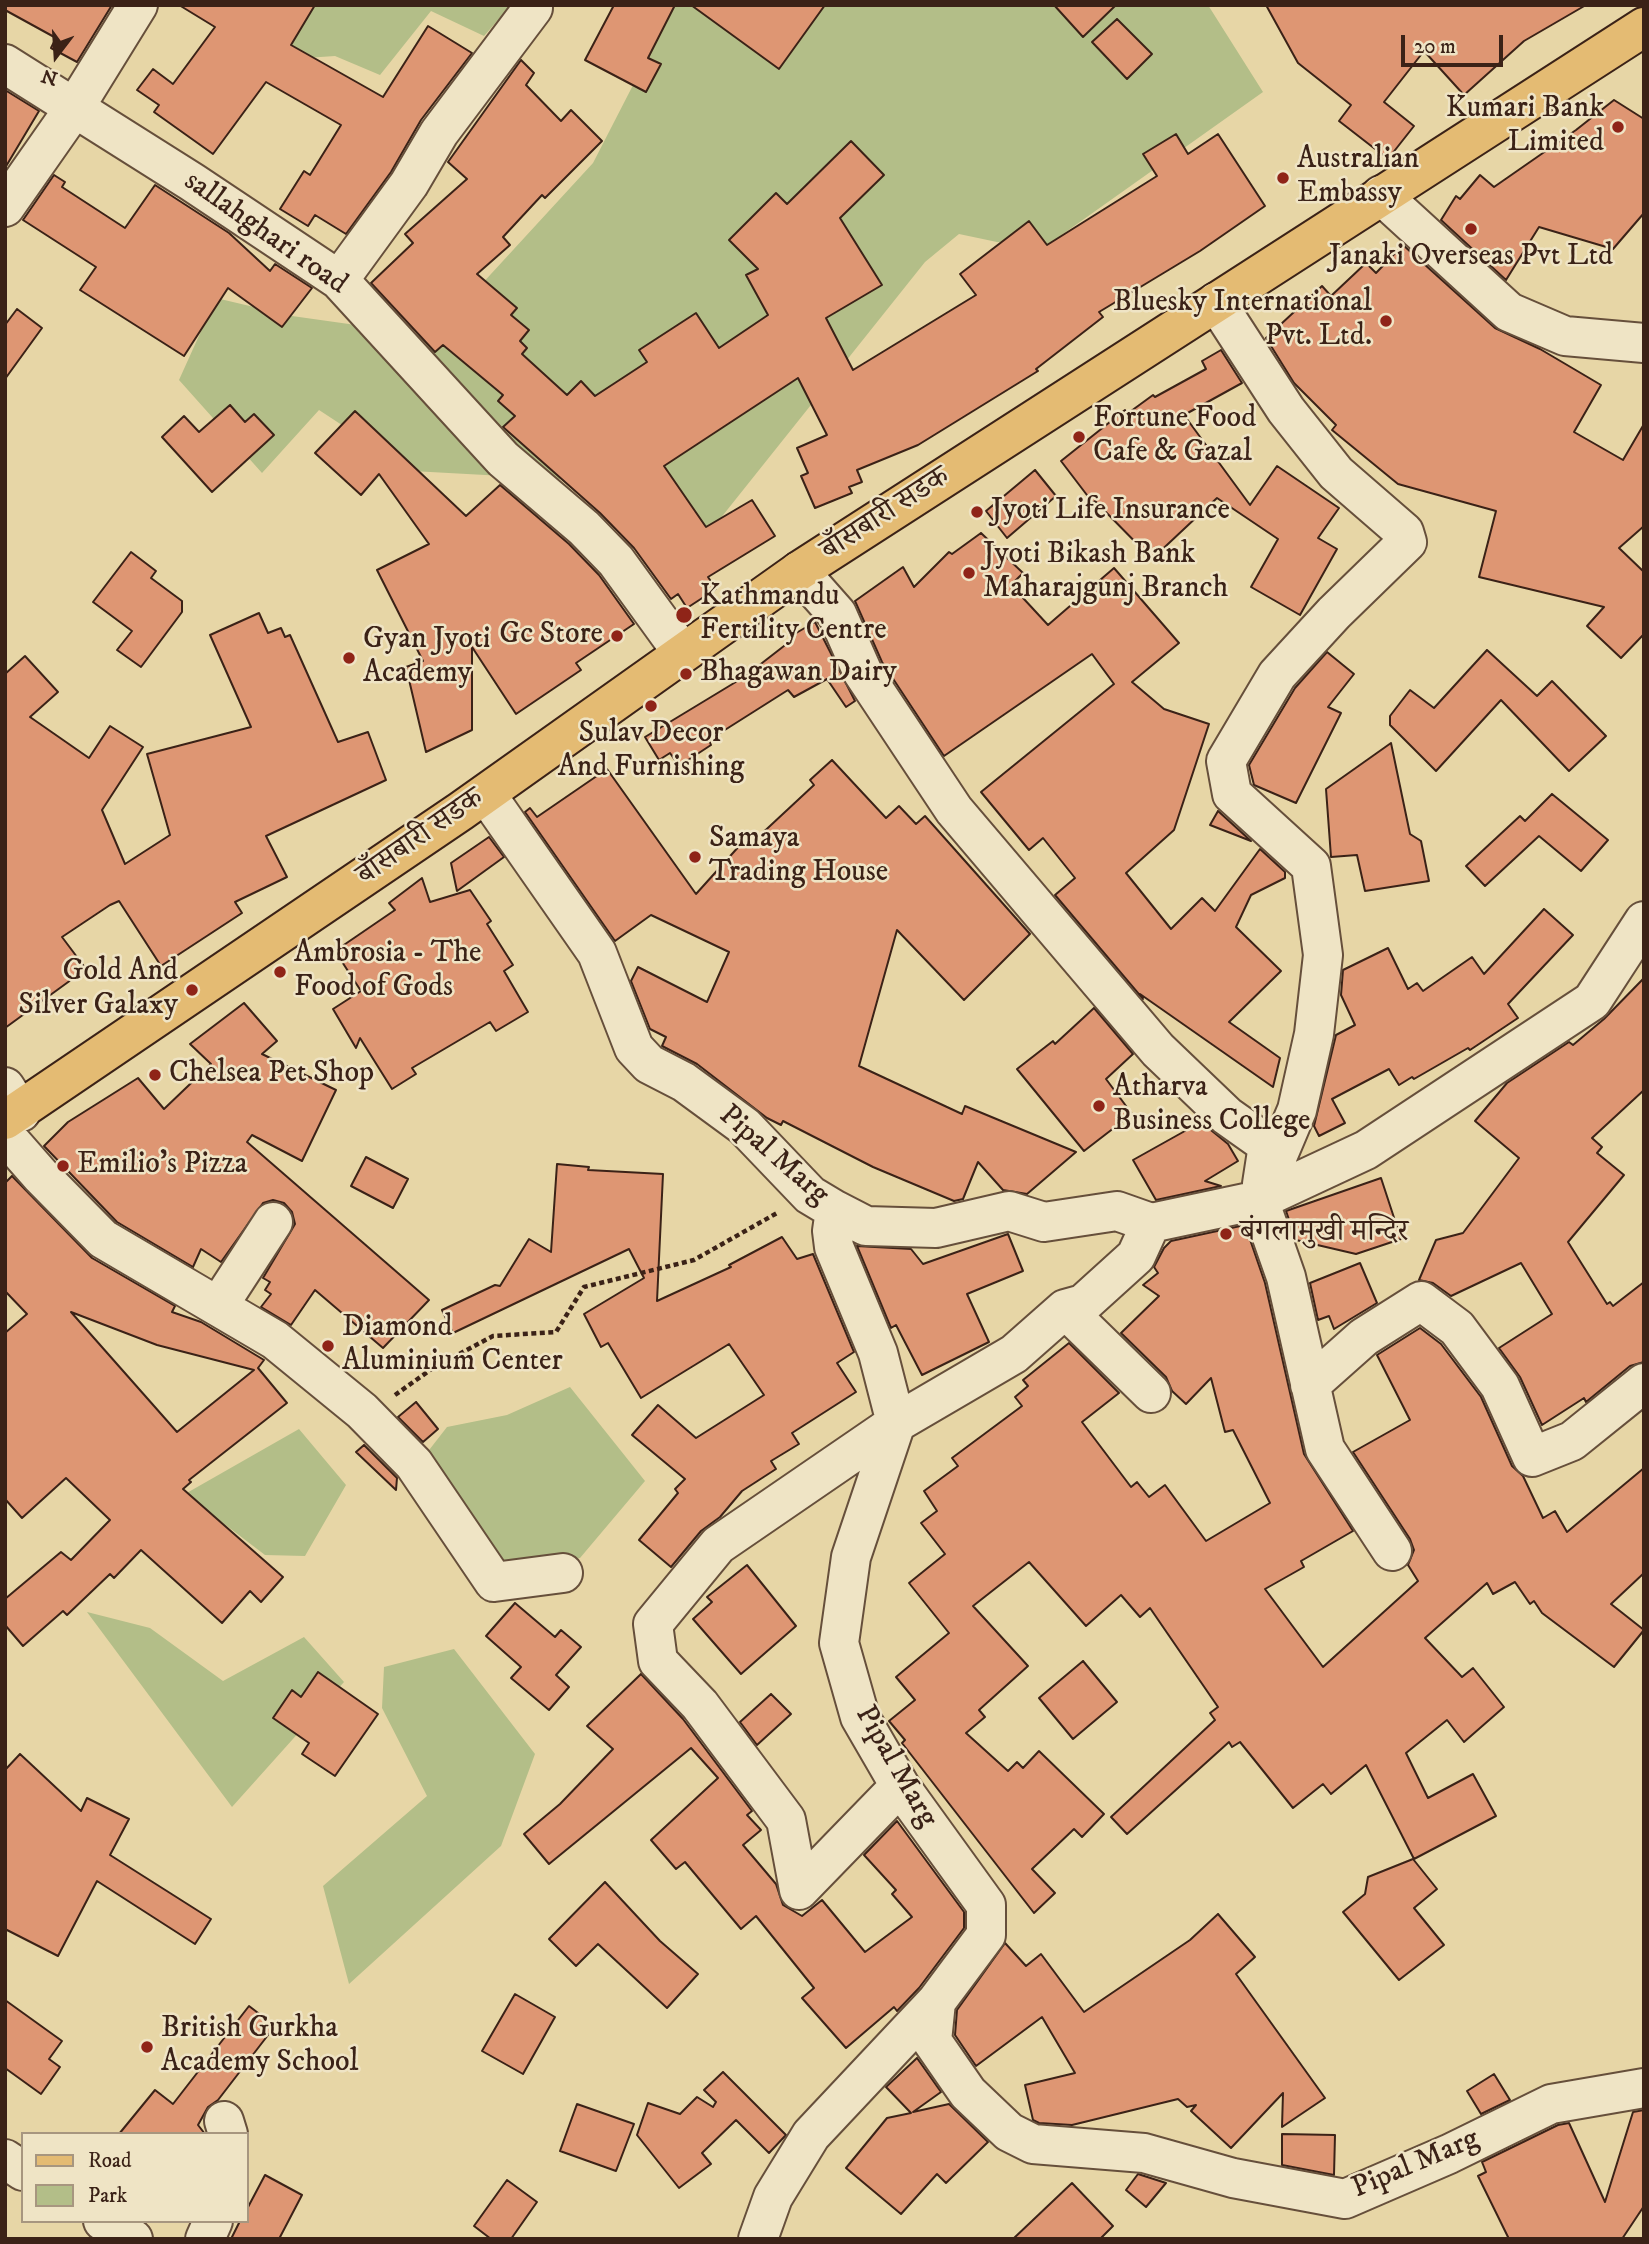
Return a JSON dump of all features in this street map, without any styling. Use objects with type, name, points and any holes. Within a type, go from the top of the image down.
[{"type":"main road","name":"बाँसबारी सडक","points":[[9,1113],[486,794],[799,571],[1644,27]]},
{"type":"street","points":[[5,207],[75,107],[138,5]]},
{"type":"street","points":[[339,280],[409,184],[439,133],[533,8]]},
{"type":"street","name":"sallahghari road","points":[[5,64],[339,280],[503,459],[584,528],[616,561],[682,652]]},
{"type":"street","points":[[1381,195],[1509,312],[1565,336],[1644,343]]},
{"type":"street","points":[[1216,302],[1286,411],[1336,473],[1404,532],[1407,542],[1334,613],[1277,675],[1226,761],[1231,794],[1311,866],[1322,955],[1314,1034],[1297,1110],[1259,1200]]},
{"type":"street","points":[[799,571],[837,614],[863,673],[954,810],[1158,1050],[1227,1116],[1268,1145],[1259,1200],[1286,1277],[1325,1449],[1392,1551]]},
{"type":"street","name":"Pipal Marg","points":[[486,794],[597,953],[634,1048],[649,1063],[684,1082],[744,1126],[822,1202],[832,1231],[834,1247],[878,1353],[896,1423],[851,1557],[839,1643],[860,1717],[900,1786],[986,1905],[986,1935],[936,2002],[932,2041],[968,2093],[1009,2132],[1033,2144],[1144,2152],[1233,2178],[1345,2199],[1448,2154],[1551,2104],[1644,2088]]},
{"type":"street","points":[[822,1202],[866,1226],[936,1228],[1009,1211],[1044,1222],[1117,1211],[1151,1223],[1259,1200],[1366,1150],[1592,1001],[1644,921]]},
{"type":"street","points":[[9,1113],[41,1176],[103,1239],[275,1340],[366,1416],[414,1464],[494,1582],[563,1573]]},
{"type":"street","points":[[219,1305],[273,1222]]},
{"type":"street","points":[[900,1786],[799,1890],[786,1819],[700,1705],[658,1661],[653,1624],[718,1545],[896,1423],[1014,1353],[1065,1309],[1083,1304],[1136,1256],[1151,1223]]},
{"type":"street","points":[[1310,1385],[1363,1337],[1421,1301],[1457,1328],[1500,1386],[1532,1457],[1572,1441],[1644,1383]]},
{"type":"street","points":[[1065,1309],[1152,1392]]},
{"type":"street","points":[[758,2239],[774,2197],[811,2135],[936,2002]]},
{"type":"street","points":[[5,2159],[21,2170]]},
{"type":"street","points":[[106,2223],[133,2239]]},
{"type":"street","points":[[205,2239],[213,2223]]},
{"type":"path","points":[[366,1416],[433,1368],[493,1336],[556,1332],[584,1287],[694,1260],[822,1202]]},
{"type":"green space","points":[[303,5],[511,5],[484,36],[431,11],[380,75],[335,56],[276,60]]},
{"type":"green space","points":[[639,5],[1208,5],[1263,92],[1046,246],[997,242],[959,234],[925,262],[700,544],[650,484],[412,471],[319,410],[262,473],[179,380],[216,298],[292,316],[434,336],[593,163],[667,19]]},
{"type":"green space","points":[[570,1387],[645,1481],[580,1558],[479,1575],[426,1454],[447,1427],[507,1415]]},
{"type":"green space","points":[[299,1429],[346,1485],[305,1556],[265,1555],[185,1494]]},
{"type":"green space","points":[[87,1612],[150,1628],[223,1681],[304,1637],[344,1682],[232,1807]]},
{"type":"green space","points":[[454,1649],[535,1754],[501,1846],[349,1984],[323,1886],[427,1796],[382,1708],[384,1667]]},
{"type":"building","points":[[5,5],[112,5],[77,62],[51,48],[56,38],[5,10]]},
{"type":"building","points":[[179,5],[315,5],[291,45],[383,97],[428,26],[472,53],[421,120],[391,172],[346,234],[315,215],[308,226],[280,209],[304,171],[310,175],[341,125],[266,82],[213,154],[154,112],[159,105],[137,90],[153,69],[173,84],[215,27]]},
{"type":"building","points":[[614,5],[675,5],[648,58],[661,64],[646,92],[585,60]]},
{"type":"building","points":[[691,5],[825,5],[779,69]]},
{"type":"building","points":[[1054,5],[1116,5],[1083,37]]},
{"type":"building","points":[[1266,5],[1586,5],[1524,41],[1464,95],[1424,51],[1384,102],[1414,126],[1388,159],[1339,121],[1351,105],[1298,63]]},
{"type":"building","points":[[1117,19],[1152,54],[1127,79],[1092,42]]},
{"type":"building","points":[[521,60],[534,73],[526,85],[561,121],[571,110],[602,141],[545,198],[542,195],[503,237],[510,245],[477,274],[517,308],[511,315],[529,330],[520,341],[527,348],[522,354],[567,395],[581,381],[595,396],[647,362],[639,350],[696,313],[719,348],[768,315],[746,275],[758,269],[729,240],[776,193],[787,204],[851,141],[884,175],[840,218],[882,285],[826,318],[853,370],[976,295],[960,274],[1029,221],[1047,245],[1157,176],[1143,154],[1176,134],[1188,154],[1218,134],[1265,206],[1200,251],[1099,312],[1103,317],[1036,369],[1038,371],[918,445],[857,470],[862,482],[849,487],[852,493],[815,508],[801,476],[808,473],[797,448],[827,435],[798,378],[664,466],[706,527],[752,500],[775,536],[708,577],[716,589],[687,608],[678,594],[671,599],[634,548],[600,513],[503,427],[515,416],[498,401],[503,395],[443,345],[435,352],[371,283],[413,243],[405,234],[467,179],[448,162]]},
{"type":"building","points":[[5,90],[39,111],[5,168]]},
{"type":"building","points":[[1614,100],[1644,119],[1644,213],[1613,249],[1539,227],[1506,280],[1441,220],[1456,196],[1460,199],[1480,175],[1494,187]]},
{"type":"building","points":[[54,175],[65,182],[62,187],[125,228],[155,185],[229,233],[270,271],[275,264],[312,288],[282,327],[228,288],[184,356],[80,290],[96,267],[23,220]]},
{"type":"building","points":[[1403,245],[1495,328],[1540,349],[1601,385],[1574,432],[1623,460],[1644,424],[1644,526],[1619,548],[1644,572],[1644,634],[1621,658],[1587,626],[1604,607],[1479,577],[1496,511],[1398,484],[1332,430],[1336,425],[1294,383],[1266,338],[1322,286],[1331,296],[1366,263],[1376,273]]},
{"type":"building","points":[[17,309],[42,328],[5,379],[5,325]]},
{"type":"building","points":[[1221,350],[1242,383],[1184,415],[1250,505],[1277,466],[1339,508],[1318,538],[1337,549],[1300,615],[1251,587],[1278,539],[1217,498],[1152,559],[1095,501],[1093,503],[1061,461],[1125,410],[1127,414],[1153,395],[1155,397],[1206,369],[1202,361]]},
{"type":"building","points":[[230,405],[245,422],[254,414],[274,435],[212,492],[162,437],[184,416],[199,432]]},
{"type":"building","points":[[355,411],[466,516],[500,485],[569,544],[599,575],[634,624],[576,663],[581,670],[516,714],[472,647],[472,730],[426,752],[406,667],[423,661],[377,570],[429,544],[379,474],[361,495],[315,453]]},
{"type":"building","points":[[1035,470],[1056,496],[1007,538],[986,511]]},
{"type":"building","points":[[981,533],[1023,573],[1011,585],[1048,625],[1114,568],[1179,643],[1132,682],[1164,709],[1209,724],[1174,830],[1126,873],[1171,929],[1202,898],[1215,911],[1260,849],[1285,872],[1285,878],[1251,895],[1236,927],[1281,971],[1229,1022],[1280,1058],[1273,1087],[1140,994],[1143,999],[1055,895],[1075,878],[1043,838],[1029,850],[981,792],[1114,684],[1092,654],[944,756],[882,662],[855,601],[903,567],[914,587],[949,552],[952,554]]},
{"type":"building","points":[[131,552],[156,571],[151,578],[182,601],[182,612],[141,667],[117,650],[132,631],[93,602]]},
{"type":"building","points":[[259,613],[268,633],[281,628],[285,637],[290,635],[338,742],[368,732],[386,780],[266,836],[287,877],[235,902],[242,913],[161,966],[119,901],[110,905],[62,937],[86,969],[5,1028],[5,674],[25,656],[58,692],[30,717],[89,758],[110,726],[143,747],[102,810],[125,864],[170,835],[147,754],[251,727],[210,635]]},
{"type":"building","points":[[815,622],[855,701],[846,707],[827,679],[794,697],[788,690],[709,740],[711,745],[679,766],[670,753],[659,760],[645,737],[744,677],[793,639],[791,636]]},
{"type":"building","points":[[1487,650],[1537,696],[1552,681],[1606,736],[1569,771],[1501,700],[1436,771],[1390,725],[1390,716],[1410,690],[1434,708]]},
{"type":"building","points":[[1327,652],[1354,674],[1328,707],[1341,713],[1296,803],[1254,785],[1249,765],[1295,688]]},
{"type":"building","points":[[1391,743],[1410,834],[1421,841],[1429,881],[1365,891],[1357,855],[1331,857],[1326,789]]},
{"type":"building","points":[[832,760],[886,818],[899,806],[916,824],[925,816],[1030,934],[964,1000],[897,930],[859,1066],[962,1114],[965,1106],[1076,1152],[1027,1194],[1003,1190],[978,1162],[963,1199],[954,1201],[873,1167],[783,1121],[781,1125],[767,1118],[697,1064],[662,1046],[666,1037],[650,1029],[631,981],[638,967],[707,1002],[729,952],[651,915],[615,941],[525,812],[530,808],[537,817],[607,769],[696,894],[750,834],[756,839],[814,785],[810,780]]},
{"type":"building","points":[[1552,794],[1608,840],[1581,871],[1539,836],[1485,886],[1466,866],[1520,816],[1525,821]]},
{"type":"building","points":[[1218,811],[1251,841],[1210,825]]},
{"type":"building","points":[[489,837],[504,857],[457,891],[451,863]]},
{"type":"building","points":[[422,878],[430,902],[470,890],[491,921],[487,924],[513,965],[504,971],[528,1012],[496,1031],[490,1022],[412,1068],[416,1074],[392,1089],[360,1038],[356,1048],[333,1009],[361,991],[335,951],[395,910],[389,903]]},
{"type":"building","points":[[1544,909],[1573,935],[1508,1004],[1518,1018],[1470,1050],[1468,1048],[1414,1079],[1412,1077],[1399,1085],[1389,1069],[1332,1099],[1345,1123],[1319,1136],[1314,1126],[1336,1035],[1355,1025],[1341,995],[1343,970],[1388,948],[1408,989],[1417,983],[1423,991],[1472,957],[1484,974]]},
{"type":"building","points":[[1644,978],[1644,1090],[1592,1138],[1602,1147],[1597,1153],[1624,1175],[1568,1242],[1607,1304],[1610,1302],[1613,1306],[1644,1282],[1644,1362],[1630,1366],[1586,1402],[1584,1398],[1542,1425],[1520,1377],[1499,1348],[1552,1314],[1521,1263],[1451,1296],[1433,1283],[1419,1280],[1436,1240],[1463,1233],[1519,1158],[1475,1121],[1507,1083],[1569,1042],[1573,1045],[1604,1019]]},
{"type":"building","points":[[244,1003],[277,1041],[262,1054],[336,1090],[302,1161],[252,1135],[247,1142],[429,1300],[383,1348],[315,1290],[291,1325],[261,1307],[271,1294],[265,1290],[270,1282],[263,1278],[295,1224],[292,1212],[284,1203],[273,1200],[263,1203],[221,1262],[201,1249],[193,1267],[117,1222],[44,1146],[68,1122],[138,1078],[164,1109],[211,1064],[190,1044]]},
{"type":"building","points":[[1094,1008],[1133,1054],[1106,1079],[1132,1114],[1084,1151],[1017,1069],[1053,1041],[1055,1044]]},
{"type":"building","points":[[1201,1122],[1228,1144],[1238,1161],[1205,1181],[1221,1186],[1156,1200],[1133,1160]]},
{"type":"building","points":[[366,1157],[408,1179],[393,1208],[351,1186]]},
{"type":"building","points":[[557,1164],[589,1167],[588,1170],[663,1174],[657,1301],[731,1267],[729,1265],[782,1237],[797,1259],[813,1254],[854,1352],[837,1363],[856,1392],[792,1433],[799,1444],[771,1461],[776,1469],[742,1491],[720,1517],[701,1531],[671,1567],[639,1540],[678,1493],[675,1489],[685,1479],[632,1435],[658,1405],[696,1438],[764,1395],[729,1344],[641,1398],[608,1343],[601,1347],[584,1314],[644,1278],[629,1249],[453,1333],[442,1310],[495,1285],[500,1286],[529,1239],[551,1252]]},
{"type":"building","points":[[12,1176],[92,1258],[175,1306],[172,1312],[201,1322],[264,1360],[258,1368],[287,1403],[189,1480],[191,1482],[183,1489],[283,1577],[261,1602],[250,1591],[222,1623],[141,1550],[114,1578],[110,1574],[67,1615],[63,1611],[23,1646],[5,1625],[5,1599],[61,1552],[71,1560],[110,1520],[66,1478],[22,1518],[5,1499],[5,1333],[27,1314],[5,1291],[5,1183]],"holes":[[[71,1312],[157,1345],[254,1370],[177,1432]]]},
{"type":"building","points":[[1381,1178],[1401,1239],[1356,1254],[1296,1240],[1286,1211]]},
{"type":"building","points":[[1245,1225],[1265,1283],[1304,1454],[1353,1531],[1301,1561],[1304,1567],[1265,1589],[1323,1667],[1418,1581],[1408,1565],[1414,1550],[1410,1539],[1353,1452],[1410,1420],[1377,1355],[1420,1328],[1441,1344],[1481,1397],[1512,1466],[1523,1476],[1543,1518],[1555,1511],[1567,1532],[1644,1468],[1644,1573],[1611,1604],[1644,1630],[1614,1667],[1542,1613],[1534,1601],[1530,1604],[1515,1582],[1493,1594],[1487,1583],[1425,1638],[1462,1677],[1473,1668],[1504,1707],[1464,1742],[1447,1720],[1406,1753],[1428,1798],[1473,1774],[1496,1816],[1414,1859],[1366,1765],[1331,1794],[1323,1784],[1293,1808],[1240,1742],[1232,1747],[1229,1742],[1127,1834],[1111,1817],[1215,1720],[1210,1713],[1218,1707],[1150,1608],[1140,1617],[1121,1595],[1086,1626],[1029,1562],[973,1606],[1028,1666],[979,1710],[985,1717],[966,1733],[1008,1771],[1017,1762],[1023,1768],[1039,1751],[1104,1814],[1082,1837],[1074,1829],[1032,1869],[1055,1893],[1034,1913],[902,1743],[905,1740],[889,1721],[915,1700],[896,1677],[949,1633],[909,1583],[945,1554],[921,1523],[937,1511],[924,1491],[958,1466],[952,1458],[1022,1406],[1015,1397],[1028,1386],[1023,1380],[1069,1343],[1119,1393],[1082,1422],[1131,1487],[1137,1482],[1149,1497],[1165,1485],[1206,1541],[1270,1503],[1233,1430],[1225,1432],[1211,1378],[1186,1404],[1172,1391],[1166,1377],[1121,1333],[1159,1296],[1143,1285],[1158,1273],[1154,1267],[1171,1241]]},
{"type":"building","points":[[1008,1234],[1023,1271],[967,1294],[989,1342],[922,1375],[896,1325],[891,1328],[857,1246],[911,1249],[923,1264]]},
{"type":"building","points":[[1360,1263],[1377,1303],[1334,1329],[1329,1316],[1318,1320],[1310,1283]]},
{"type":"building","points":[[416,1402],[438,1429],[423,1442],[398,1417]]},
{"type":"building","points":[[364,1445],[397,1478],[396,1490],[356,1452]]},
{"type":"building","points":[[747,1565],[796,1626],[741,1674],[693,1619],[712,1602],[707,1597]]},
{"type":"building","points":[[515,1603],[555,1637],[561,1630],[581,1647],[556,1675],[569,1687],[549,1710],[511,1678],[521,1667],[486,1636]]},
{"type":"building","points":[[1083,1661],[1117,1702],[1073,1739],[1039,1698]]},
{"type":"building","points":[[318,1672],[378,1714],[335,1776],[302,1754],[309,1743],[273,1718],[292,1690],[301,1697]]},
{"type":"building","points":[[641,1674],[683,1719],[752,1811],[747,1815],[761,1830],[743,1845],[776,1884],[783,1905],[802,1916],[822,1900],[865,1952],[912,1917],[892,1894],[896,1890],[864,1855],[897,1821],[964,1912],[964,1928],[919,1988],[897,2011],[894,2007],[846,2048],[802,1998],[814,1988],[756,1916],[741,1929],[685,1862],[676,1869],[651,1840],[718,1778],[691,1748],[549,1864],[524,1834],[560,1804],[613,1749],[587,1726]]},
{"type":"building","points":[[771,1694],[791,1714],[757,1745],[740,1722]]},
{"type":"building","points":[[20,1754],[81,1811],[87,1798],[129,1819],[110,1855],[211,1919],[195,1944],[97,1881],[58,1956],[5,1929],[5,1770]]},
{"type":"building","points":[[1413,1859],[1437,1889],[1414,1908],[1444,1945],[1399,1980],[1343,1912],[1365,1894],[1368,1877]]},
{"type":"building","points":[[605,1882],[660,1941],[698,1974],[667,2008],[598,1944],[576,1966],[549,1939]]},
{"type":"building","points":[[1218,1914],[1255,1957],[1236,1974],[1325,2098],[1282,2127],[1283,2093],[1231,2148],[1191,2111],[1196,2105],[1187,2107],[1178,2099],[1072,2125],[1039,2123],[1033,2120],[1025,2085],[1075,2073],[1042,2017],[976,2066],[955,2035],[957,2010],[1005,1943],[1026,1966],[1041,1954],[1084,2012],[1190,1940]]},
{"type":"building","points":[[515,1994],[555,2017],[523,2074],[482,2051]]},
{"type":"building","points":[[5,2000],[62,2041],[49,2059],[60,2067],[41,2094],[5,2068]]},
{"type":"building","points":[[249,2006],[275,2026],[218,2100],[208,2107],[198,2125],[203,2132],[121,2132],[155,2090],[173,2104]]},
{"type":"building","points":[[917,2058],[941,2092],[913,2112],[949,2104],[988,2142],[946,2183],[937,2174],[901,2214],[846,2168],[887,2118],[911,2113],[886,2087]]},
{"type":"building","points":[[723,2072],[786,2135],[769,2153],[736,2120],[702,2153],[711,2164],[679,2188],[637,2135],[648,2103],[680,2114],[697,2097],[713,2107],[716,2102],[704,2090]]},
{"type":"building","points":[[1494,2074],[1510,2100],[1481,2114],[1467,2091]]},
{"type":"building","points":[[577,2104],[634,2124],[616,2171],[560,2151]]},
{"type":"building","points":[[1644,2110],[1644,2206],[1622,2239],[1509,2239],[1478,2176],[1486,2172],[1482,2162],[1558,2125],[1569,2123],[1605,2202],[1633,2112]]},
{"type":"building","points":[[1282,2134],[1335,2135],[1334,2175],[1282,2165]]},
{"type":"building","points":[[1138,2174],[1166,2183],[1146,2207],[1126,2190]]},
{"type":"building","points":[[265,2175],[302,2195],[279,2239],[231,2239],[239,2223],[248,2223],[248,2207]]},
{"type":"building","points":[[507,2180],[537,2202],[511,2239],[491,2239],[474,2226]]},
{"type":"building","points":[[1072,2183],[1113,2226],[1100,2239],[1013,2239]]},
{"type":"place","name":"Kumari Bank Limited","points":[[1618,127]]},
{"type":"place","name":"Australian Embassy","points":[[1283,178]]},
{"type":"place","name":"Janaki Overseas Pvt Ltd","points":[[1471,229]]},
{"type":"place","name":"Bluesky International Pvt. Ltd.","points":[[1386,321]]},
{"type":"place","name":"Fortune Food Cafe & Gazal","points":[[1079,437]]},
{"type":"place","name":"Jyoti Life Insurance","points":[[977,512]]},
{"type":"place","name":"Jyoti Bikash Bank Maharajgunj Branch","points":[[969,573]]},
{"type":"place","name":"Kathmandu Fertility Centre","points":[[684,615]]},
{"type":"place","name":"Gc Store","points":[[617,636]]},
{"type":"place","name":"Gyan Jyoti Academy","points":[[349,658]]},
{"type":"place","name":"Bhagawan Dairy","points":[[686,674]]},
{"type":"place","name":"Sulav Decor And Furnishing","points":[[651,706]]},
{"type":"place","name":"Samaya Trading House","points":[[695,857]]},
{"type":"place","name":"Ambrosia - The Food of Gods","points":[[280,972]]},
{"type":"place","name":"Gold And Silver Galaxy","points":[[192,990]]},
{"type":"place","name":"Chelsea Pet Shop","points":[[155,1075]]},
{"type":"place","name":"Atharva Business College","points":[[1099,1106]]},
{"type":"place","name":"Emilio's Pizza","points":[[63,1166]]},
{"type":"place","name":"बंगलामुखी मन्दिर","points":[[1226,1234]]},
{"type":"place","name":"Diamond Aluminium Center","points":[[328,1346]]},
{"type":"place","name":"British Gurkha Academy School","points":[[147,2047]]}]
